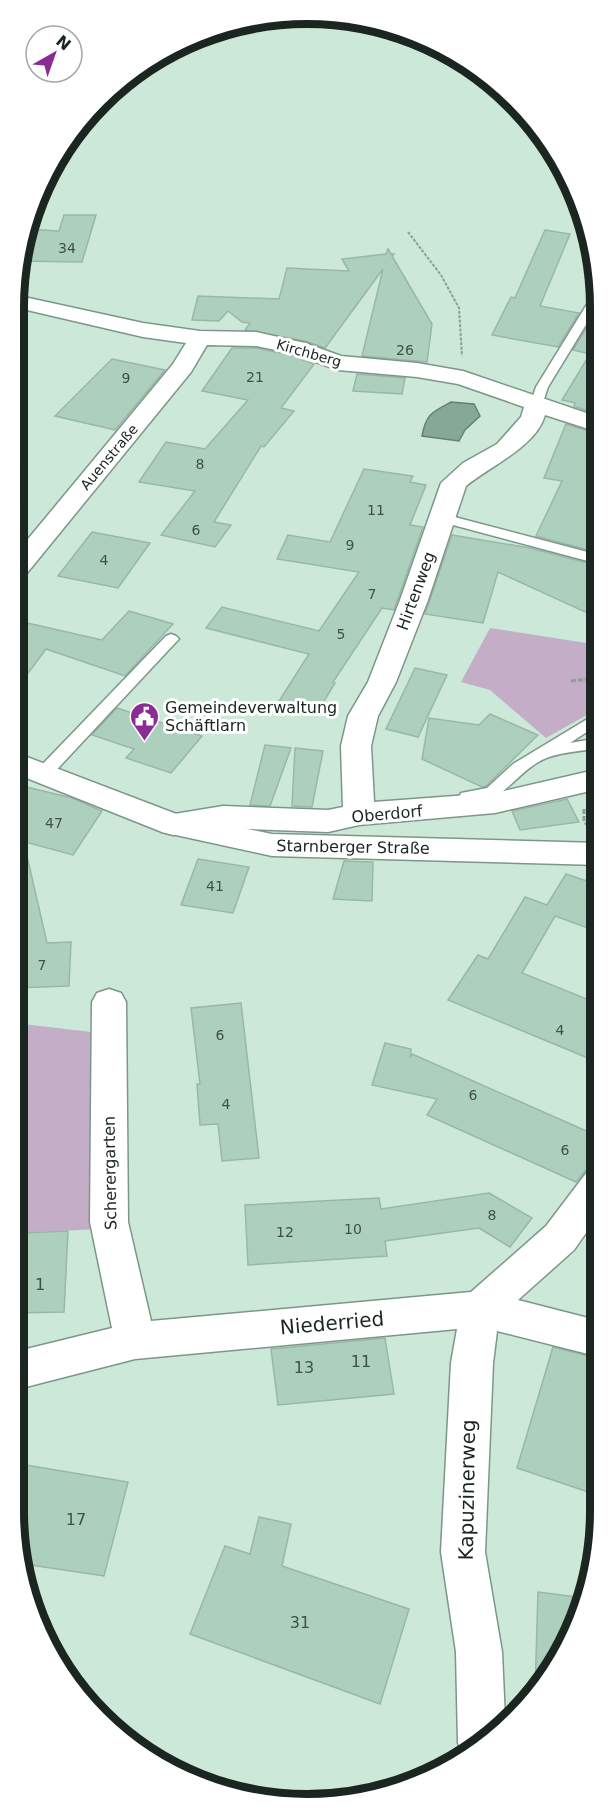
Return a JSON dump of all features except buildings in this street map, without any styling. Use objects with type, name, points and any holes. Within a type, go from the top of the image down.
[{"type":"street","name":"Kirchberg","points":[[24,303],[143,330],[200,339],[256,339],[297,348],[339,363],[417,370],[463,378],[590,422]]},
{"type":"street","name":"Auenstraße","points":[[24,560],[183,367],[200,339]]},
{"type":"street","name":"Hirtenweg","points":[[359,814],[356,747],[363,716],[382,682],[454,483],[472,468],[506,449],[532,419],[537,402]]},
{"type":"street","name":"Starnberger Straße","points":[[24,767],[173,824],[272,845],[590,854]]},
{"type":"street","name":"Oberdorf","points":[[173,824],[223,817],[328,821],[359,814],[495,803],[590,781]]},
{"type":"street","name":"Scherergarten","points":[[109,1002],[109,1222],[135,1341]]},
{"type":"street","points":[[480,1309],[560,1238],[590,1197]]},
{"type":"street","name":"Niederried","points":[[24,1369],[135,1341],[480,1309],[590,1336]]},
{"type":"street","name":"Kapuzinerweg","points":[[480,1309],[472,1363],[463,1552],[479,1652],[482,1734]]},
{"type":"lane","points":[[537,402],[542,387],[590,309]]},
{"type":"lane","points":[[442,518],[590,558]]},
{"type":"lane","points":[[42,775],[171,639]]},
{"type":"lane","points":[[427,810],[446,800],[492,793],[519,768],[548,752],[590,723]]},
{"type":"lane","points":[[548,752],[590,745]]},
{"type":"path","points":[[408,232],[441,274],[459,309],[463,378]]},
{"type":"path","points":[[571,681],[590,679]]},
{"type":"path","points":[[590,786],[585,791],[584,821],[590,831]]},
{"type":"shaded area","points":[[451,402],[474,404],[480,416],[465,430],[459,441],[422,436],[428,418],[439,408]]},
{"type":"shaded area","points":[[490,628],[590,644],[590,713],[546,738],[490,690],[461,682]]},
{"type":"shaded area","points":[[24,1024],[91,1032],[101,1229],[24,1233]]},
{"type":"place","name":"Gemeindeverwaltung Schäftlarn","points":[[144,742]]}]
